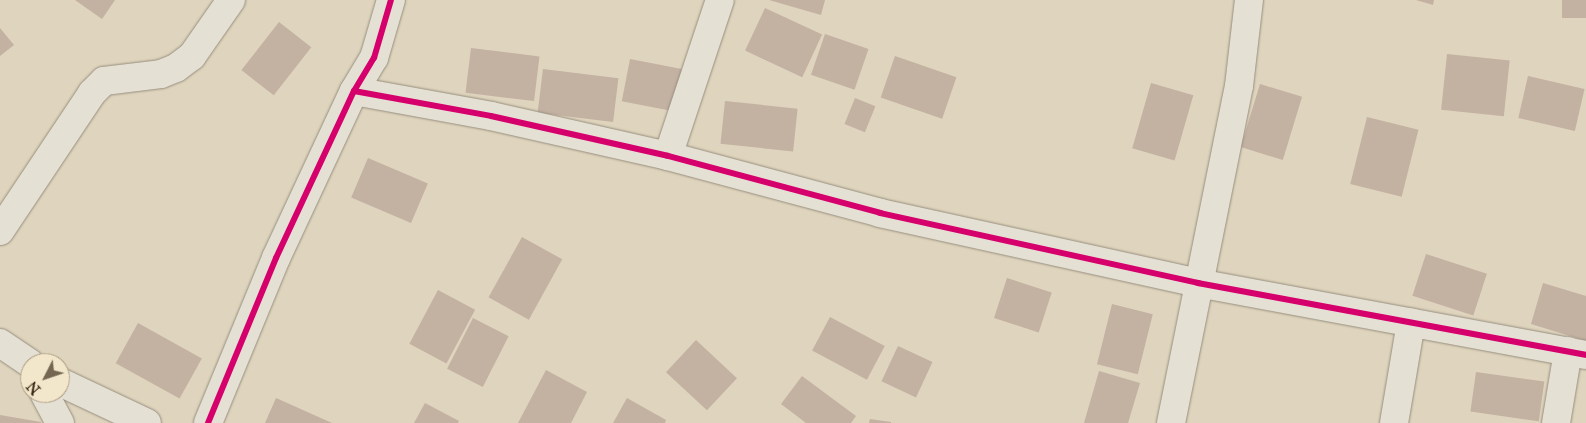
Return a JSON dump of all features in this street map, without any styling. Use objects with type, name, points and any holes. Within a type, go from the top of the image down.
[{"type":"street","points":[[0,231],[92,93],[104,81],[161,74],[176,68],[192,56],[231,0]]},
{"type":"street","points":[[208,423],[276,258],[354,91],[374,58],[391,0]]},
{"type":"street","points":[[668,156],[720,0]]},
{"type":"street","points":[[1171,423],[1239,86],[1249,0]]},
{"type":"street","points":[[354,91],[491,116],[668,156],[880,213],[1198,283],[1577,353],[1556,423]]},
{"type":"street","points":[[1394,423],[1411,322]]},
{"type":"street","points":[[70,387],[147,423]]},
{"type":"street","points":[[49,403],[60,423]]},
{"type":"building","points":[[75,0],[115,0],[102,19]]},
{"type":"building","points":[[769,0],[825,0],[821,15]]},
{"type":"building","points":[[1416,0],[1434,0],[1433,5]]},
{"type":"building","points":[[1562,0],[1586,0],[1586,18],[1562,18]]},
{"type":"building","points":[[765,8],[822,35],[802,77],[745,51]]},
{"type":"building","points":[[279,22],[311,47],[274,95],[241,70]]},
{"type":"building","points":[[0,28],[14,45],[0,56]]},
{"type":"building","points":[[825,34],[868,49],[854,90],[811,75]]},
{"type":"building","points":[[471,48],[539,56],[534,101],[466,93]]},
{"type":"building","points":[[1447,54],[1510,61],[1504,116],[1441,110]]},
{"type":"building","points":[[895,56],[956,77],[942,119],[881,98]]},
{"type":"building","points":[[630,59],[687,70],[679,112],[622,101]]},
{"type":"building","points":[[543,69],[618,78],[613,122],[538,113]]},
{"type":"building","points":[[1528,76],[1585,89],[1575,131],[1518,118]]},
{"type":"building","points":[[1151,83],[1193,95],[1175,160],[1132,148]]},
{"type":"building","points":[[1260,84],[1302,97],[1283,160],[1241,147]]},
{"type":"building","points":[[855,98],[875,106],[865,132],[845,124]]},
{"type":"building","points":[[725,101],[798,109],[793,151],[721,144]]},
{"type":"building","points":[[1367,117],[1418,130],[1402,197],[1350,184]]},
{"type":"building","points":[[368,158],[428,183],[411,223],[351,198]]},
{"type":"building","points":[[522,237],[562,259],[529,320],[489,297]]},
{"type":"building","points":[[1426,254],[1487,274],[1473,316],[1412,296]]},
{"type":"building","points":[[1007,278],[1052,293],[1039,332],[994,318]]},
{"type":"building","points":[[1543,283],[1586,296],[1586,341],[1531,324]]},
{"type":"building","points":[[438,290],[475,310],[446,364],[409,344]]},
{"type":"building","points":[[1112,304],[1153,314],[1138,374],[1097,364]]},
{"type":"building","points":[[830,317],[885,346],[867,380],[812,351]]},
{"type":"building","points":[[473,318],[509,336],[483,387],[447,369]]},
{"type":"building","points":[[138,323],[202,358],[180,399],[116,363]]},
{"type":"building","points":[[696,340],[737,378],[707,410],[666,372]]},
{"type":"building","points":[[898,346],[932,362],[916,397],[882,381]]},
{"type":"building","points":[[546,370],[587,392],[571,423],[518,423]]},
{"type":"building","points":[[1099,371],[1140,383],[1128,423],[1084,423]]},
{"type":"building","points":[[1476,372],[1544,382],[1539,421],[1470,412]]},
{"type":"building","points":[[802,376],[856,416],[851,423],[806,423],[781,404]]},
{"type":"building","points":[[276,398],[332,423],[265,423]]},
{"type":"building","points":[[627,398],[666,420],[665,423],[613,423]]},
{"type":"building","points":[[425,403],[459,421],[458,423],[414,423]]},
{"type":"building","points":[[0,415],[41,422],[41,423],[0,423]]},
{"type":"building","points":[[870,419],[891,422],[891,423],[869,423]]},
{"type":"cycle path","points":[[208,423],[276,258],[354,91],[374,58],[391,0]]},
{"type":"cycle path","points":[[354,91],[491,116],[668,156],[880,213],[1198,283],[1586,355]]}]
